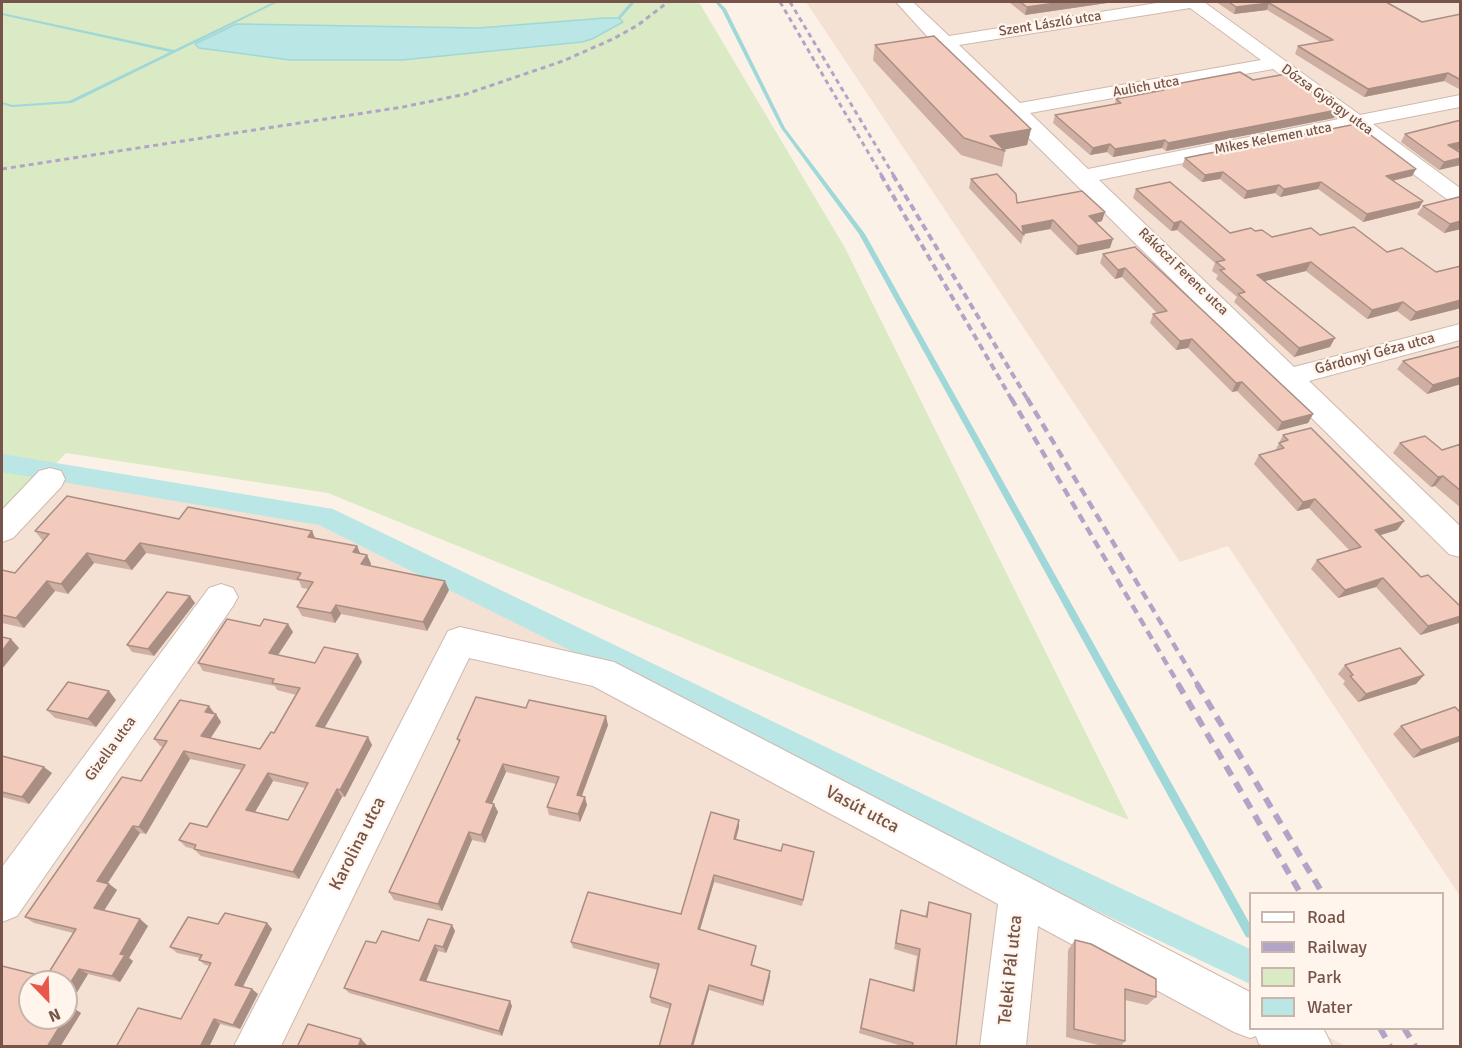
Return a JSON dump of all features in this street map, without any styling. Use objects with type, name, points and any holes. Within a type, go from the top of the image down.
[{"type":"street","name":"Rákóczi Ferenc utca","points":[[904,2],[1461,545]]},
{"type":"street","name":"Szent László utca","points":[[943,42],[1194,2]]},
{"type":"street","name":"Dózsa György utca","points":[[1194,2],[1461,198]]},
{"type":"street","name":"Aulich utca","points":[[1016,110],[1277,63]]},
{"type":"street","name":"Mikes Kelemen utca","points":[[1084,176],[1461,101]]},
{"type":"street","name":"Gárdonyi Géza utca","points":[[1290,377],[1461,332]]},
{"type":"street","points":[[2,530],[50,479]]},
{"type":"street","name":"Gizella utca","points":[[2,901],[221,597]]},
{"type":"street","name":"Vasút utca","points":[[460,641],[601,673],[1249,1015]]},
{"type":"street","name":"Karolina utca","points":[[256,1047],[460,641]]},
{"type":"street","name":"Teleki Pál utca","points":[[1003,1047],[1020,893]]},
{"type":"street","points":[[1277,1030],[1309,1047]]},
{"type":"shaded area","points":[[806,2],[1460,2],[1460,896],[1228,546],[1180,562]]},
{"type":"shaded area","points":[[47,471],[319,525],[609,658],[1249,995],[1249,1030],[1314,1030],[1346,1046],[2,1046],[2,519]]},
{"type":"green space","points":[[2,2],[691,2],[700,4],[845,248],[1129,820],[328,493],[66,453],[2,518]]},
{"type":"water","points":[[619,18],[623,22],[582,42],[402,60],[290,60],[199,48],[195,44],[236,24],[479,28]]},
{"type":"building","points":[[1020,2],[1063,2],[1027,7]]},
{"type":"building","points":[[1229,2],[1386,2],[1422,22],[1461,14],[1461,80],[1448,73],[1368,89],[1298,46],[1333,40],[1269,3],[1236,7]]},
{"type":"building","points":[[934,36],[1031,129],[990,136],[1005,151],[964,138],[875,45]]},
{"type":"building","points":[[1240,72],[1253,80],[1286,74],[1337,110],[1168,143],[1165,140],[1115,149],[1110,144],[1093,148],[1055,115],[1121,103],[1116,99],[1164,90],[1160,87]]},
{"type":"building","points":[[1461,120],[1461,142],[1448,145],[1461,153],[1461,158],[1444,162],[1405,134]]},
{"type":"building","points":[[1356,124],[1416,169],[1386,176],[1423,201],[1367,214],[1321,182],[1284,189],[1279,185],[1247,191],[1223,172],[1205,175],[1185,158]]},
{"type":"building","points":[[997,174],[1016,194],[1017,203],[1082,191],[1105,212],[1089,216],[1113,239],[1078,246],[1053,220],[1022,226],[1024,235],[971,179]]},
{"type":"building","points":[[1170,182],[1230,233],[1251,228],[1255,231],[1262,230],[1272,237],[1311,228],[1320,235],[1354,227],[1387,252],[1402,248],[1436,272],[1461,266],[1461,300],[1416,312],[1403,302],[1372,310],[1311,262],[1257,275],[1335,338],[1299,348],[1238,294],[1245,292],[1220,270],[1225,269],[1216,262],[1225,260],[1181,221],[1174,223],[1136,189]]},
{"type":"building","points":[[1461,197],[1461,221],[1450,224],[1423,206]]},
{"type":"building","points":[[1135,247],[1313,414],[1282,422],[1242,382],[1236,383],[1192,339],[1180,341],[1153,314],[1167,311],[1125,268],[1118,270],[1103,254]]},
{"type":"building","points":[[1461,346],[1461,377],[1433,385],[1403,361]]},
{"type":"building","points":[[1311,428],[1404,521],[1375,530],[1421,577],[1428,575],[1461,607],[1461,616],[1428,626],[1383,578],[1345,590],[1317,560],[1361,547],[1315,499],[1303,502],[1259,455],[1284,448],[1279,443],[1288,440],[1283,435]]},
{"type":"building","points":[[1425,436],[1442,450],[1461,444],[1461,491],[1443,476],[1438,477],[1400,443]]},
{"type":"building","points":[[67,496],[179,519],[188,507],[312,531],[308,537],[357,546],[353,552],[367,555],[361,564],[445,581],[423,622],[336,605],[331,613],[297,607],[313,582],[297,579],[301,573],[140,543],[125,561],[87,553],[61,584],[47,581],[16,618],[2,615],[2,570],[15,573],[49,534],[35,531]]},
{"type":"building","points":[[167,592],[190,596],[148,649],[127,645]]},
{"type":"building","points":[[227,619],[260,626],[264,619],[288,624],[269,653],[315,663],[324,647],[358,654],[316,726],[368,737],[340,790],[337,789],[293,872],[194,849],[196,845],[179,840],[190,823],[207,827],[245,765],[184,751],[139,827],[133,826],[97,881],[109,884],[94,908],[140,919],[120,954],[125,955],[112,976],[79,969],[50,970],[76,929],[25,917],[122,777],[141,781],[167,741],[154,739],[180,700],[209,706],[205,712],[216,714],[201,736],[260,749],[271,732],[274,733],[300,688],[272,683],[274,679],[198,663]],"holes":[[[268,773],[308,783],[288,820],[246,810]]]},
{"type":"building","points":[[2,637],[11,639],[2,651]]},
{"type":"building","points":[[1400,648],[1424,675],[1366,694],[1350,676],[1353,675],[1345,665]]},
{"type":"building","points":[[68,682],[109,691],[88,719],[47,710]]},
{"type":"building","points":[[476,697],[526,708],[529,700],[606,716],[577,795],[585,797],[578,814],[547,807],[559,777],[503,764],[486,802],[494,804],[481,835],[469,832],[438,904],[389,892],[460,740],[457,739]]},
{"type":"building","points":[[1455,707],[1461,713],[1461,736],[1421,750],[1401,726]]},
{"type":"building","points":[[2,756],[44,767],[22,797],[2,792]]},
{"type":"building","points":[[711,812],[739,820],[734,839],[781,851],[783,844],[814,852],[803,900],[714,875],[698,929],[756,946],[751,965],[770,971],[763,1001],[709,985],[691,1047],[659,1047],[671,1004],[650,997],[659,964],[571,942],[588,892],[681,914]]},
{"type":"building","points":[[929,902],[971,914],[956,1047],[912,1047],[913,1043],[861,1028],[870,979],[914,991],[920,949],[896,943],[901,910],[927,917]]},
{"type":"building","points":[[225,913],[267,923],[235,985],[252,989],[233,1025],[214,1019],[200,1047],[116,1047],[138,1008],[181,1019],[211,963],[199,960],[202,955],[170,947],[188,917],[218,924]]},
{"type":"building","points":[[428,919],[452,925],[443,947],[435,945],[420,980],[510,1001],[499,1031],[344,988],[366,941],[376,943],[382,931],[419,941]]},
{"type":"building","points":[[1075,940],[1091,944],[1156,979],[1156,997],[1125,989],[1125,1041],[1074,1029]]},
{"type":"building","points":[[2,966],[18,970],[18,1030],[58,1030],[47,1047],[2,1047]]},
{"type":"building","points":[[308,1024],[361,1039],[358,1047],[297,1047]]},
{"type":"waterway","points":[[2,103],[12,106],[70,102],[276,2]]},
{"type":"waterway","points":[[619,18],[633,2]]},
{"type":"waterway","points":[[717,2],[724,9],[783,128],[862,234],[1249,931]]},
{"type":"waterway","points":[[2,14],[173,51]]},
{"type":"waterway","points":[[2,463],[324,516],[1000,848],[1249,967]]},
{"type":"railway","points":[[2,169],[403,107],[466,94],[563,61],[613,39],[638,25],[668,2]]},
{"type":"railway","points":[[780,2],[882,176]]},
{"type":"railway","points":[[790,2],[894,176]]},
{"type":"railway","points":[[881,175],[1012,400]]},
{"type":"railway","points":[[893,175],[1028,400]]},
{"type":"railway","points":[[1011,398],[1179,685]]},
{"type":"railway","points":[[1027,398],[1198,685]]},
{"type":"railway","points":[[1178,684],[1300,892]]},
{"type":"railway","points":[[1197,684],[1322,892]]},
{"type":"railway","points":[[1381,1030],[1390,1046]]},
{"type":"railway","points":[[1405,1030],[1415,1046]]}]
